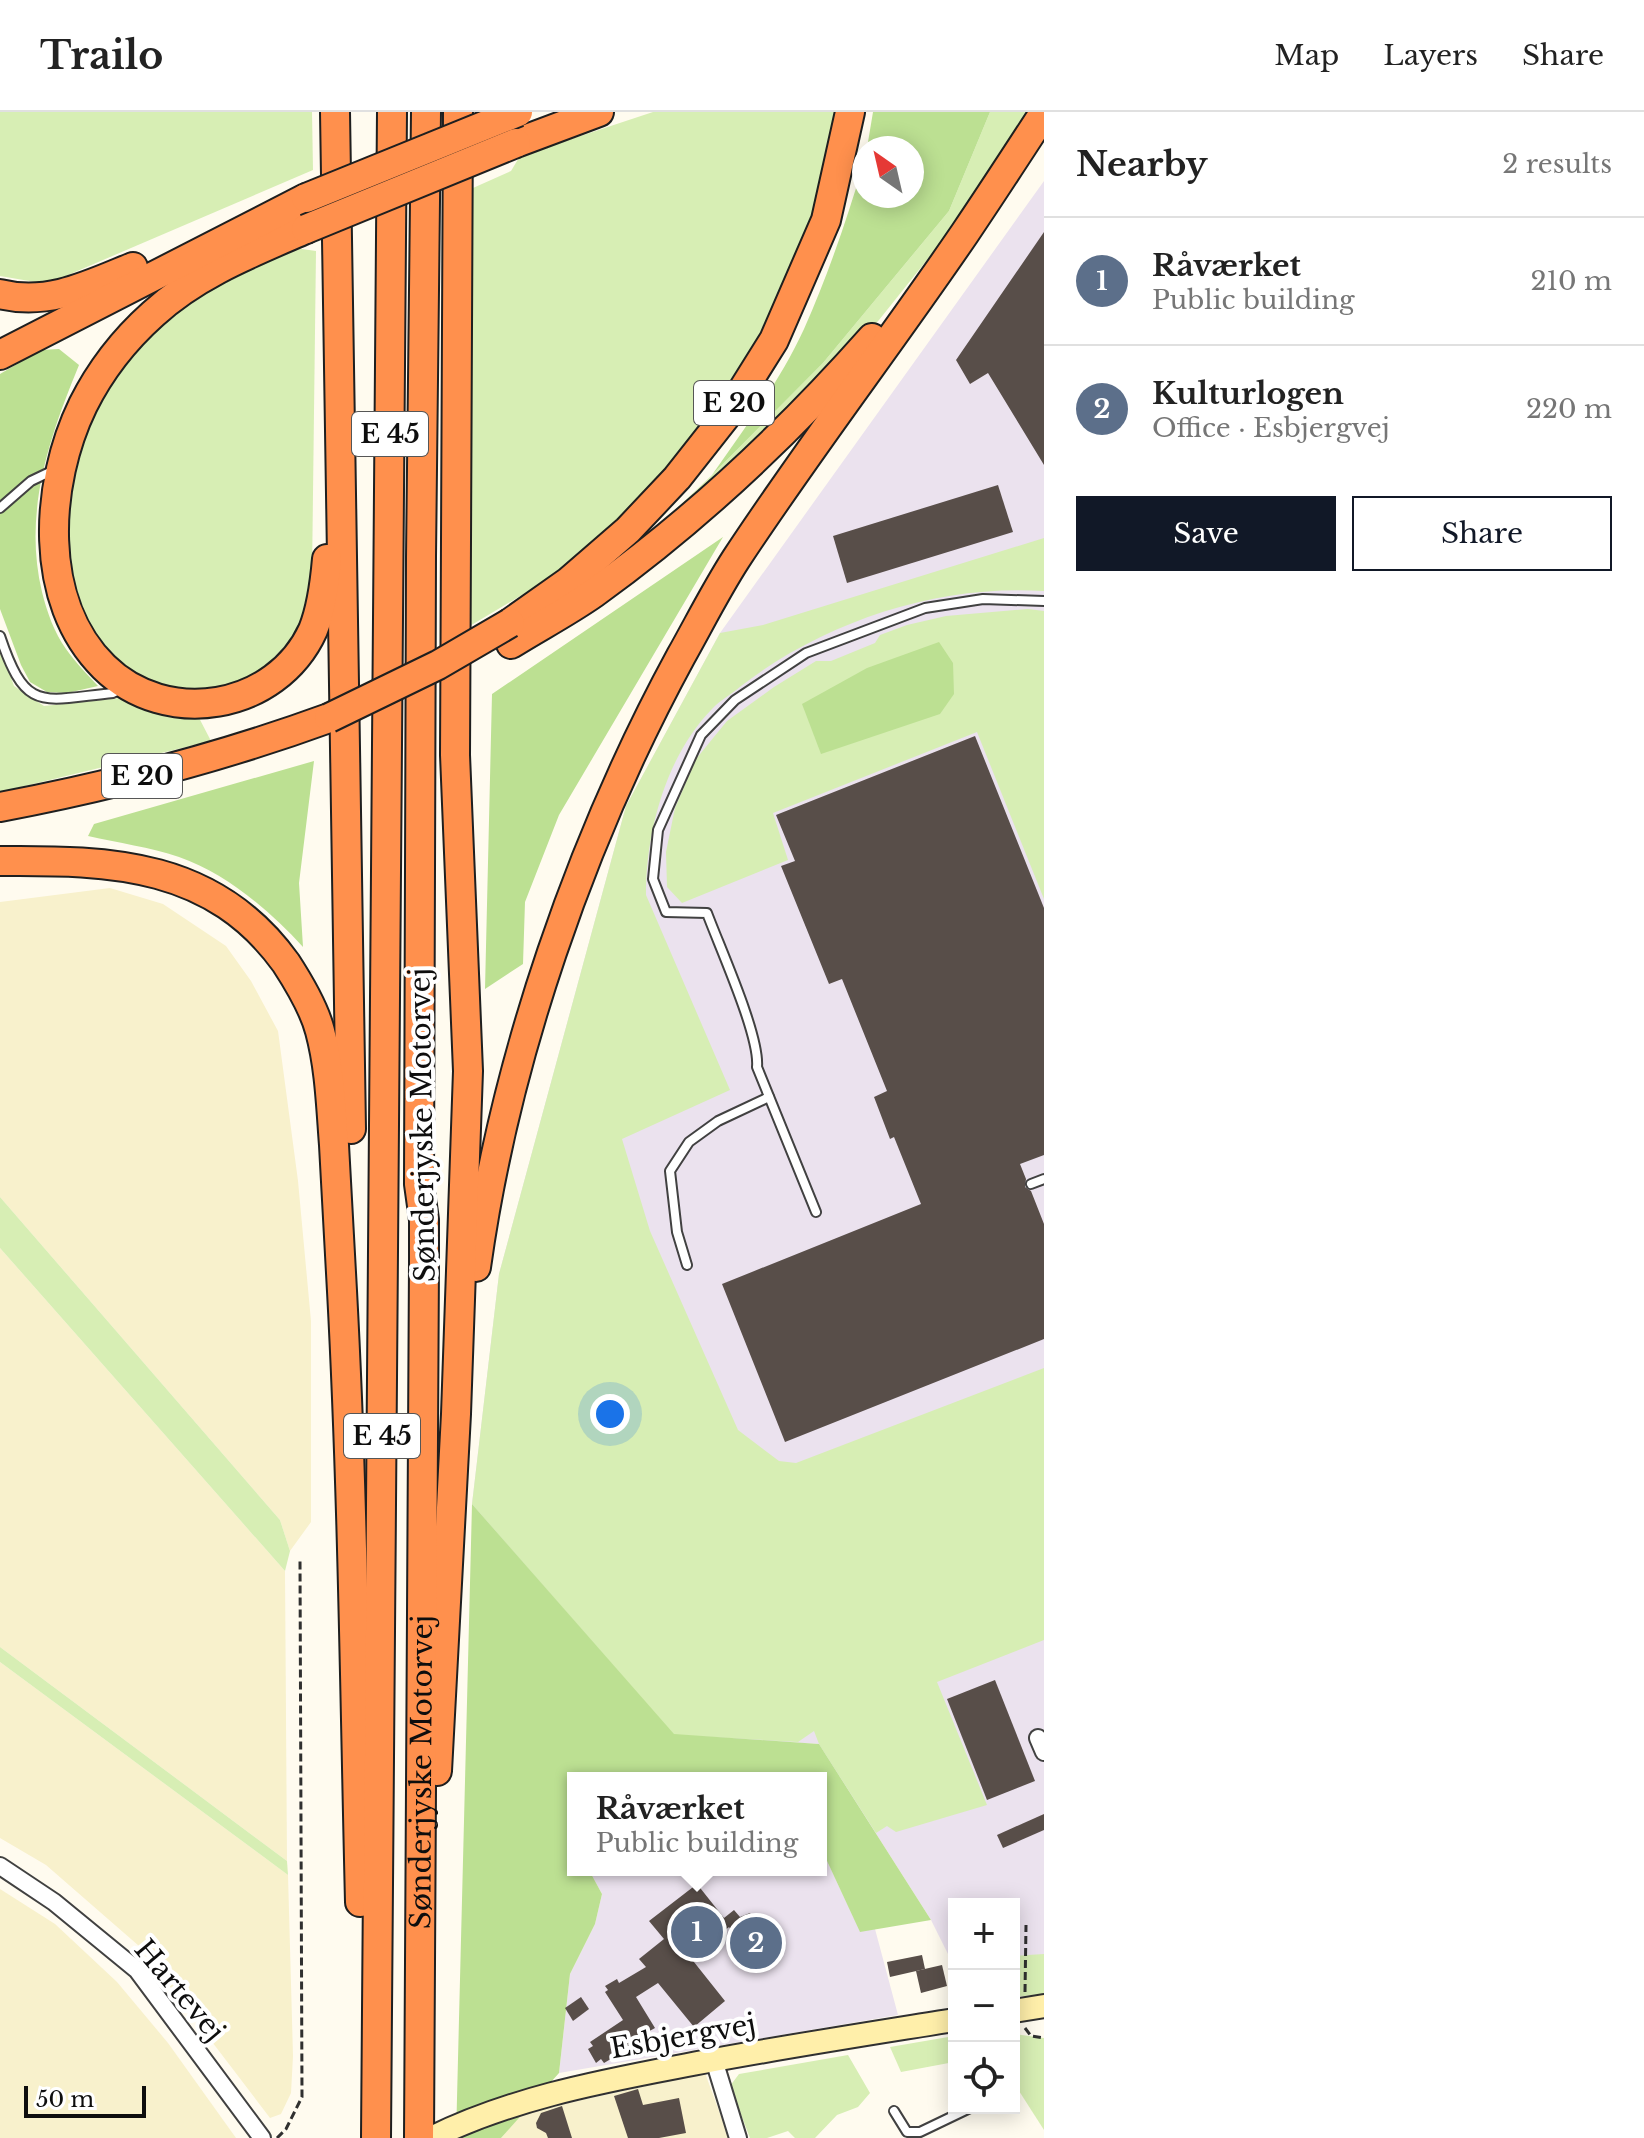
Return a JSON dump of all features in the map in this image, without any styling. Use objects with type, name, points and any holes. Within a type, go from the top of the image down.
[{"type":"highway","points":[[329,112],[336,241]]},
{"type":"highway","points":[[335,112],[353,1274],[349,1430]]},
{"type":"highway","name":"Sønderjyske Motorvej","points":[[376,2138],[392,112]]},
{"type":"highway","name":"Sønderjyske Motorvej","points":[[419,2138],[424,1220],[419,1184],[426,112]]},
{"type":"highway","points":[[420,1939],[441,1737],[468,1071],[455,755],[458,112]]},
{"type":"highway","points":[[0,355],[268,215],[518,112]]},
{"type":"highway","points":[[338,410],[324,585],[313,628],[302,648],[274,678],[242,696],[203,705],[181,704],[149,696],[106,669],[90,652],[72,621],[64,599],[58,575],[55,515],[62,467],[74,427],[88,395],[118,351],[143,323],[174,297],[249,254],[516,143],[599,112]]},
{"type":"highway","name":"E 20","points":[[0,807],[139,777],[413,692],[439,682],[510,633],[628,530],[677,478],[729,412],[774,340],[826,220],[850,112]]},
{"type":"highway","points":[[456,1414],[479,1250],[494,1165],[514,1083],[568,907],[609,805],[655,704],[735,561],[965,234],[1044,113]]},
{"type":"highway","points":[[875,359],[945,279],[1044,136]]},
{"type":"highway","points":[[0,294],[17,298],[46,298],[75,291],[221,230],[268,215]]},
{"type":"highway","points":[[510,633],[592,594],[677,529],[751,466],[855,358],[965,234]]},
{"type":"highway","points":[[0,861],[69,860],[116,864],[163,874],[195,887],[228,906],[258,932],[285,962],[320,1029],[330,1091],[349,1430],[367,2138]]},
{"type":"main road","name":"Esbjergvej","points":[[431,2138],[489,2113],[590,2084],[948,2021]]},
{"type":"street","name":"Hartevej","points":[[0,1866],[54,1902],[137,1970],[262,2138]]},
{"type":"street","points":[[714,2060],[738,2138]]},
{"type":"lane","points":[[0,508],[31,481],[62,467]]},
{"type":"lane","points":[[816,1212],[757,1067],[758,1055],[751,1030],[707,913],[666,912],[653,879],[658,830],[701,735],[735,700],[806,653],[925,608],[983,599],[1044,601]]},
{"type":"lane","points":[[0,636],[9,665],[26,691],[45,700],[113,693],[129,686]]},
{"type":"lane","points":[[687,1265],[677,1232],[670,1171],[689,1142],[718,1121],[769,1097]]},
{"type":"lane","points":[[1031,1184],[1044,1179]]},
{"type":"lane","points":[[894,2111],[907,2132],[920,2132],[958,2114]]},
{"type":"path","points":[[277,2138],[286,2129],[302,2097],[300,1560]]},
{"type":"path","points":[[1026,1925],[1028,2009]]},
{"type":"shaded area","points":[[1044,181],[1044,1989],[1020,1992],[1020,1898],[948,1898],[948,1954],[931,1920],[819,1744],[674,1735],[472,1504],[499,1274],[626,806],[720,633]]},
{"type":"shaded area","points":[[110,888],[163,904],[226,946],[251,981],[278,1031],[298,1181],[311,1321],[311,1522],[290,1551],[280,1520],[0,1197],[0,902]]},
{"type":"shaded area","points":[[0,1248],[285,1571],[287,1861],[0,1647]]},
{"type":"shaded area","points":[[0,1662],[288,1875],[293,2056],[291,2093],[281,2114],[270,2118],[139,1946],[46,1865],[0,1838]]},
{"type":"shaded area","points":[[827,1861],[860,1931],[875,1929],[898,2015],[559,2073],[570,1974],[595,1924],[602,1894],[592,1876],[827,1876]]},
{"type":"shaded area","points":[[0,1889],[55,1924],[117,1982],[168,2043],[236,2138],[0,2138]]},
{"type":"shaded area","points":[[705,2073],[729,2138],[501,2138],[523,2113]]},
{"type":"green space","points":[[0,112],[312,112],[313,170],[47,284],[0,276]]},
{"type":"green space","points":[[653,112],[837,112],[807,234],[760,336],[684,456],[572,565],[468,627],[473,188],[511,171],[520,156]]},
{"type":"green space","points":[[873,112],[990,112],[949,211],[823,363],[712,475],[795,348],[837,247],[852,200],[852,208],[924,208],[924,136],[869,136]]},
{"type":"green space","points":[[990,112],[1033,112],[958,221],[879,320],[791,417],[616,566],[823,363],[949,211]]},
{"type":"green space","points":[[295,248],[316,251],[312,575],[299,631],[263,669],[238,683],[201,689],[158,688],[118,664],[90,627],[70,572],[68,522],[75,465],[97,406],[141,344],[204,291]]},
{"type":"green space","points":[[59,349],[79,365],[58,420],[42,476],[37,505],[37,563],[51,622],[73,659],[98,686],[67,693],[47,692],[30,682],[0,609],[0,374],[41,350]]},
{"type":"green space","points":[[723,537],[559,815],[525,902],[523,964],[485,989],[492,694]]},
{"type":"green space","points":[[1044,538],[1044,591],[1004,590],[964,594],[884,612],[809,643],[774,663],[719,703],[682,749],[662,796],[650,846],[646,895],[730,1090],[622,1139],[650,1231],[738,1430],[779,1461],[796,1463],[1044,1368],[1044,1640],[937,1682],[987,1805],[896,1832],[887,1826],[876,1833],[819,1744],[814,1731],[798,1742],[674,1735],[472,1504],[499,1274],[626,806],[720,633],[763,625]]},
{"type":"green space","points":[[1028,609],[1044,611],[1044,899],[977,732],[773,813],[788,860],[682,903],[667,887],[666,852],[675,808],[696,759],[727,721],[816,661],[831,661],[875,643],[880,635],[946,616]]},
{"type":"green space","points":[[939,642],[953,663],[954,694],[940,714],[821,754],[802,704],[867,668]]},
{"type":"green space","points":[[0,646],[14,686],[44,706],[119,698],[197,714],[211,741],[0,792]]},
{"type":"green space","points":[[314,761],[299,883],[303,947],[261,907],[230,883],[197,864],[145,848],[88,836],[94,824]]},
{"type":"green space","points":[[0,1197],[280,1520],[290,1551],[285,1571],[0,1248]]},
{"type":"green space","points":[[472,1504],[674,1734],[819,1744],[931,1920],[860,1932],[827,1861],[827,1772],[567,1772],[567,1876],[592,1876],[602,1894],[595,1924],[570,1974],[559,2073],[501,2138],[456,2138]]},
{"type":"green space","points":[[0,1647],[287,1861],[288,1875],[0,1662]]},
{"type":"green space","points":[[1044,1954],[1044,1994],[1020,1996],[1020,1956]]},
{"type":"green space","points":[[1020,2035],[1044,2038],[1044,2130],[1020,2092]]},
{"type":"green space","points":[[948,2037],[948,2063],[901,2072],[890,2047]]},
{"type":"green space","points":[[848,2055],[870,2093],[858,2107],[837,2115],[815,2138],[795,2138],[788,2131],[767,2138],[750,2138],[730,2086],[739,2074]]},
{"type":"building","points":[[1044,232],[1044,465],[988,373],[970,384],[956,360]]},
{"type":"building","points":[[998,485],[1013,532],[847,583],[833,536]]},
{"type":"building","points":[[975,736],[1044,908],[1044,1155],[1020,1164],[1026,1179],[1025,1187],[1031,1191],[1044,1224],[1044,1339],[785,1442],[722,1284],[921,1204],[874,1097],[887,1091],[842,979],[829,984],[781,866],[795,861],[776,815]]},
{"type":"building","points":[[995,1680],[1035,1781],[987,1800],[947,1699]]},
{"type":"building","points":[[1044,1814],[1044,1830],[1003,1848],[997,1835]]},
{"type":"building","points":[[697,1884],[724,1918],[734,1910],[740,1917],[750,1913],[783,1955],[764,1971],[729,1927],[690,1957],[725,2001],[694,2027],[658,1983],[636,1997],[655,2028],[646,2033],[648,2037],[604,2063],[601,2059],[596,2063],[588,2049],[593,2046],[590,2042],[623,2020],[605,1992],[608,1990],[605,1986],[617,1979],[619,1983],[646,1967],[639,1959],[664,1939],[649,1921]]},
{"type":"building","points":[[922,1955],[925,1969],[890,1977],[887,1962]]},
{"type":"building","points":[[942,1965],[947,1986],[921,1993],[916,1971]]},
{"type":"building","points":[[581,1997],[589,2009],[573,2021],[565,2008]]},
{"type":"building","points":[[638,2089],[643,2105],[679,2098],[686,2133],[659,2138],[628,2138],[614,2096]]},
{"type":"building","points":[[562,2106],[572,2138],[548,2138],[536,2123],[541,2113]]},
{"type":"place","name":"Råværket","points":[[697,1932]]},
{"type":"place","name":"Kulturlogen","points":[[756,1943]]}]
